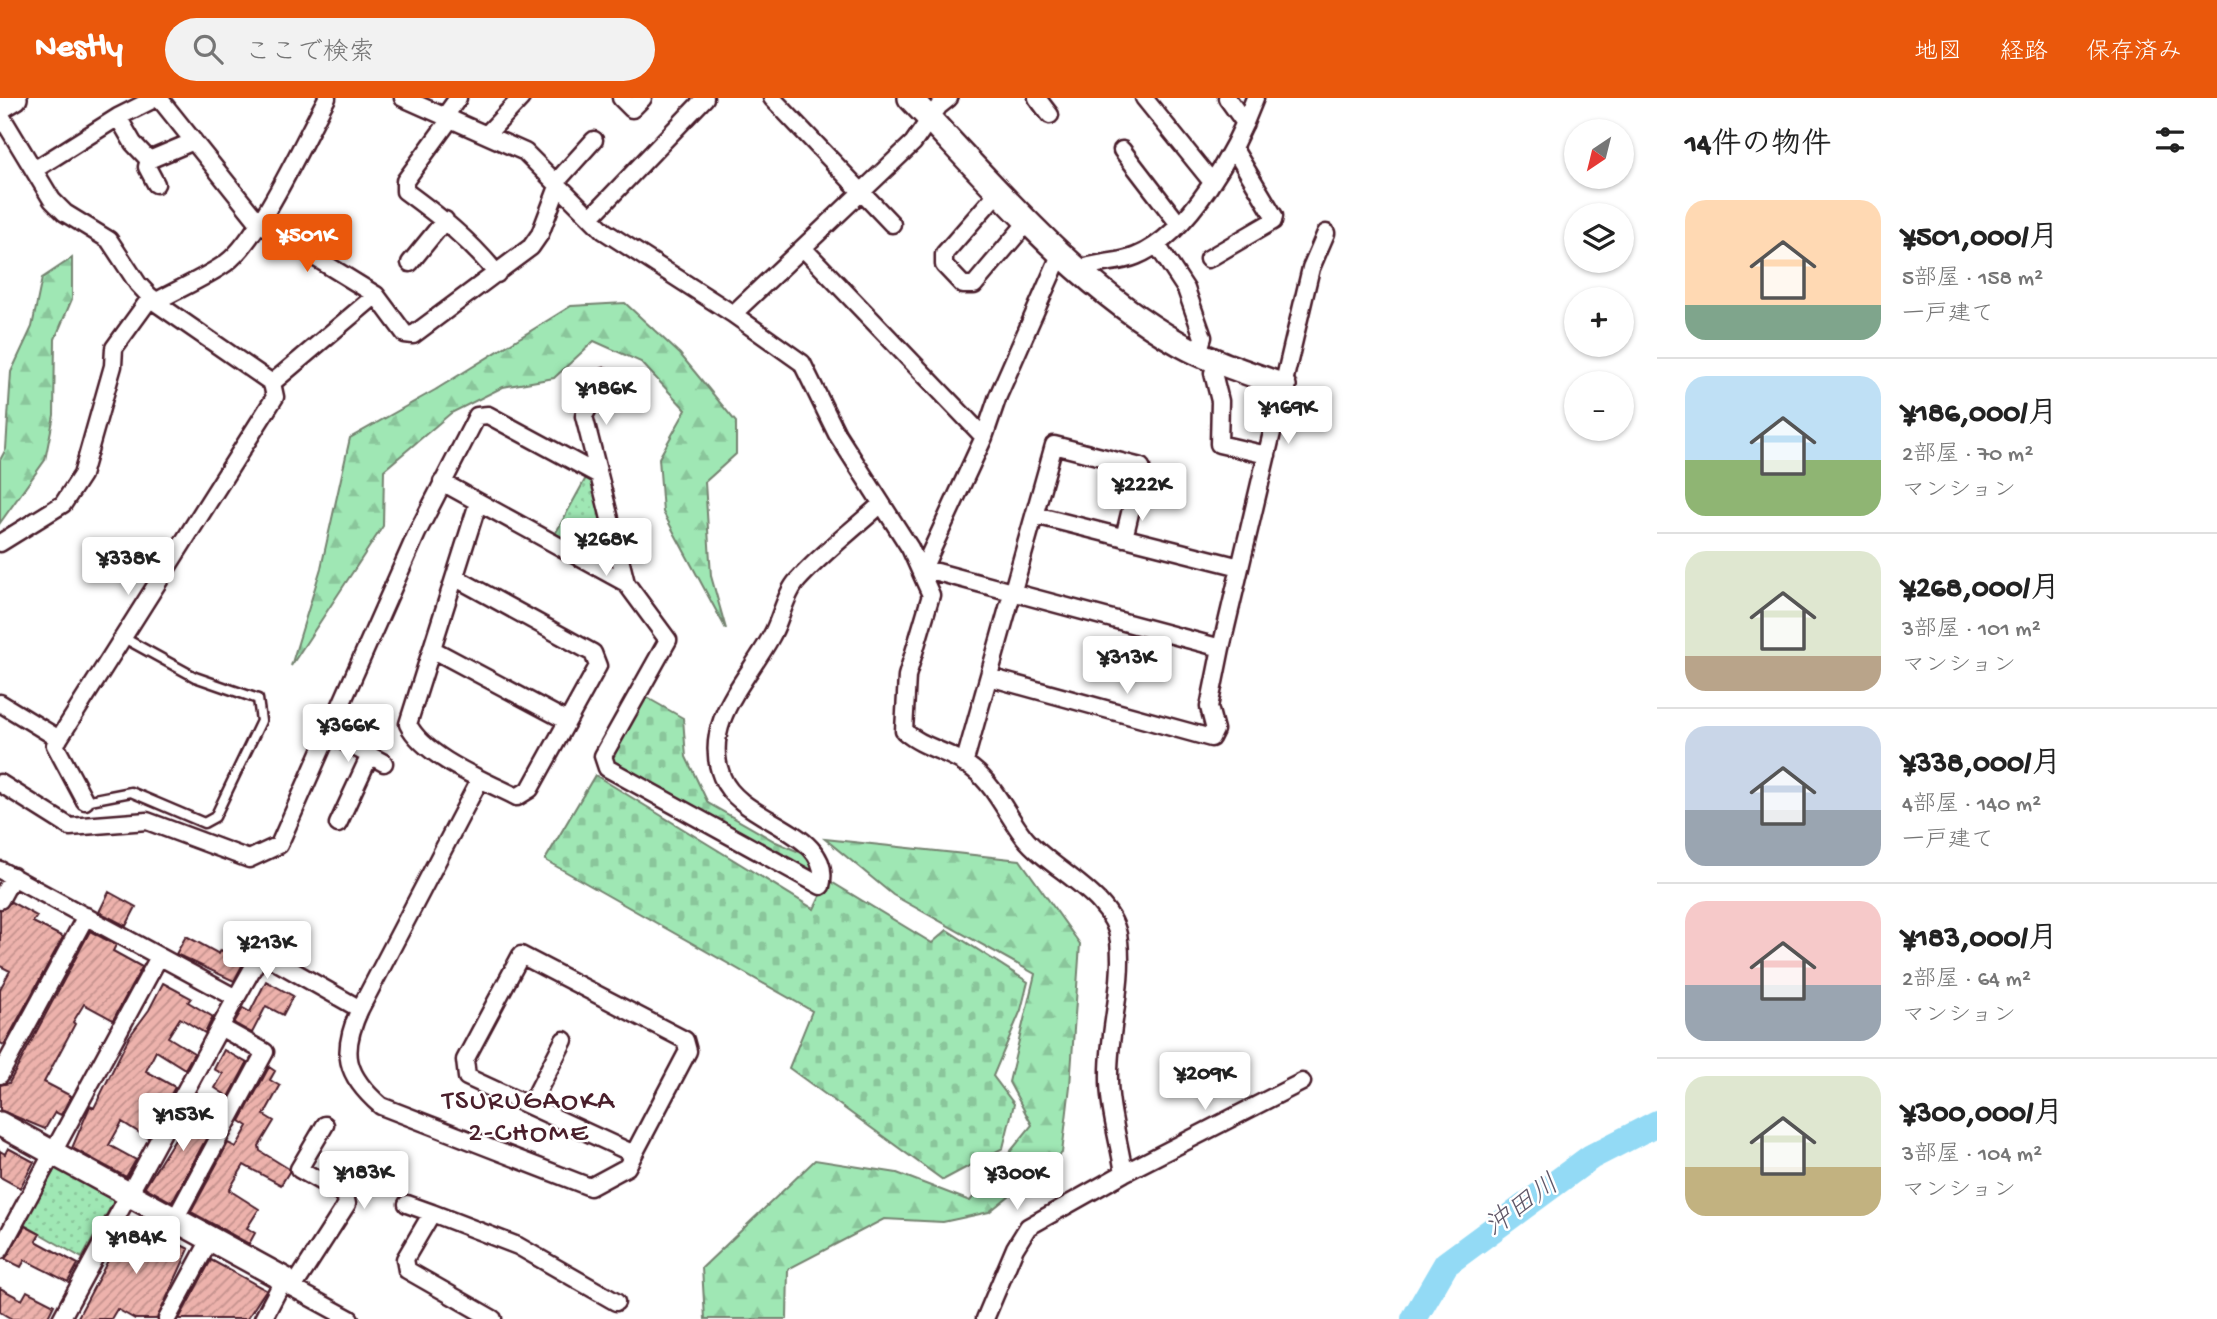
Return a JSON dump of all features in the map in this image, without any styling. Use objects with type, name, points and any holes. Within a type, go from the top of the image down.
[{"type":"street","points":[[0,107],[15,98]]},
{"type":"street","points":[[34,170],[118,117],[157,98],[259,223],[376,295],[405,334],[413,335],[531,247],[540,234],[558,182],[594,140]]},
{"type":"street","points":[[0,543],[55,510],[75,488],[82,475],[113,366],[114,348],[153,299],[226,263],[241,249],[259,223],[327,98]]},
{"type":"street","points":[[402,98],[488,133],[525,152],[604,230],[733,314],[802,363],[837,435],[880,505],[911,548],[931,595],[907,676],[904,732],[917,743],[964,764],[981,775],[1026,839],[1050,863],[1082,886],[1108,913],[1119,938],[1116,1013],[1109,1073],[1124,1173]]},
{"type":"street","points":[[458,98],[405,181],[405,191],[474,245],[497,274]]},
{"type":"street","points":[[488,133],[521,98]]},
{"type":"street","points":[[621,98],[632,109],[643,98]]},
{"type":"street","points":[[592,216],[705,98]]},
{"type":"street","points":[[772,98],[892,224]]},
{"type":"street","points":[[910,98],[1078,270],[1145,323],[1208,357],[1284,386]]},
{"type":"street","points":[[733,314],[913,143],[930,118],[949,98]]},
{"type":"street","points":[[1037,98],[1050,115]]},
{"type":"street","points":[[1227,98],[1245,123]]},
{"type":"street","points":[[1078,270],[1093,263],[1135,257],[1157,245],[1212,182],[1234,149],[1255,98]]},
{"type":"street","points":[[1146,99],[1212,182]]},
{"type":"street","points":[[0,114],[52,200],[65,213],[109,240],[138,284],[153,299],[272,383],[275,397],[55,745],[85,801]]},
{"type":"street","points":[[118,117],[133,143],[149,160]]},
{"type":"street","points":[[149,160],[194,141]]},
{"type":"street","points":[[1208,259],[1273,221],[1275,216],[1234,149]]},
{"type":"street","points":[[1122,150],[1178,223]]},
{"type":"street","points":[[149,160],[147,167],[156,184]]},
{"type":"street","points":[[1000,190],[944,254],[944,265],[963,285],[974,285],[1029,220]]},
{"type":"street","points":[[410,263],[445,220]]},
{"type":"street","points":[[989,677],[1211,738],[1214,730],[1209,707],[1221,648],[1311,268],[1326,233]]},
{"type":"street","points":[[1157,245],[1186,289],[1203,337],[1220,401],[1219,444],[1267,455]]},
{"type":"street","points":[[803,248],[984,438]]},
{"type":"street","points":[[922,571],[984,438],[998,396],[1061,253]]},
{"type":"street","points":[[272,383],[376,295]]},
{"type":"street","points":[[606,377],[584,416],[626,583],[668,640],[603,756],[607,768],[821,886],[825,872],[815,852],[783,827],[761,817],[733,798],[722,776],[716,753],[717,734],[728,704],[754,668],[795,582],[880,505]]},
{"type":"street","points":[[0,783],[70,827],[147,821],[249,859],[279,845],[442,482],[477,416],[488,415],[599,475]]},
{"type":"street","points":[[964,764],[1054,445],[1142,467],[1124,538]]},
{"type":"street","points":[[442,482],[626,583]]},
{"type":"street","points":[[456,578],[593,653],[598,666],[530,789],[517,797],[480,779],[414,737],[408,724],[478,503]]},
{"type":"street","points":[[1035,515],[1240,568]]},
{"type":"street","points":[[922,571],[937,572],[1221,648]]},
{"type":"street","points":[[432,649],[567,721]]},
{"type":"street","points":[[0,703],[59,739]]},
{"type":"street","points":[[330,734],[384,763]]},
{"type":"street","points":[[338,824],[369,755]]},
{"type":"street","points":[[480,779],[360,1009],[347,1047],[351,1070],[363,1090],[381,1106],[590,1187],[627,1167],[688,1051],[685,1040],[506,947]]},
{"type":"street","points":[[0,900],[6,873],[236,998]]},
{"type":"street","points":[[0,1075],[86,916]]},
{"type":"street","points":[[61,1319],[263,949],[360,1009]]},
{"type":"street","points":[[521,955],[465,1060],[467,1077],[634,1154]]},
{"type":"street","points":[[0,1250],[159,957]]},
{"type":"street","points":[[175,1219],[265,1052],[220,1027]]},
{"type":"street","points":[[530,1106],[564,1040]]},
{"type":"street","points":[[985,1319],[1015,1248],[1028,1227],[1124,1173],[1302,1082]]},
{"type":"street","points":[[0,1124],[211,1238],[350,1319]]},
{"type":"street","points":[[263,1319],[347,1204],[345,1195],[299,1170],[326,1125]]},
{"type":"street","points":[[407,1204],[518,1246],[616,1302]]},
{"type":"street","points":[[432,1213],[405,1259],[407,1270],[493,1319]]},
{"type":"street","points":[[167,1319],[211,1238]]},
{"type":"lane","points":[[85,801],[131,792],[204,823],[215,817],[261,720],[258,699],[195,677],[124,638]]},
{"type":"green space","points":[[72,258],[72,299],[55,339],[54,415],[45,460],[0,523],[0,460],[6,449],[11,372],[32,327],[42,278]]},
{"type":"green space","points":[[625,303],[680,354],[736,422],[736,454],[705,482],[711,576],[726,629],[663,512],[659,458],[686,410],[641,362],[594,341],[554,378],[503,387],[451,413],[384,470],[383,526],[291,666],[321,568],[350,438],[435,390],[571,306]]},
{"type":"green space","points":[[587,476],[593,478],[614,564],[611,567],[554,536]]},
{"type":"green space","points":[[644,696],[683,718],[686,757],[708,803],[776,842],[811,857],[819,873],[816,877],[613,767],[610,756]]},
{"type":"green space","points":[[595,775],[814,909],[828,880],[932,943],[947,930],[1028,982],[1021,1010],[993,1076],[1014,1104],[1003,1148],[943,1180],[789,1068],[812,1011],[545,860]]},
{"type":"green space","points":[[825,839],[1020,860],[1080,944],[1070,1086],[1062,1153],[989,1212],[943,1222],[884,1219],[788,1269],[787,1319],[705,1319],[702,1268],[815,1160],[897,1173],[970,1201],[1032,1125],[1009,1082],[1035,974],[893,895]]},
{"type":"green space","points":[[56,1167],[114,1201],[82,1258],[23,1224]]},
{"type":"building","points":[[109,892],[136,907],[126,926],[99,912]]},
{"type":"building","points":[[11,902],[37,916],[33,922],[63,937],[4,1045],[0,1043],[0,989],[10,971],[0,966],[0,910]]},
{"type":"building","points":[[90,931],[116,945],[113,951],[142,967],[113,1020],[84,1004],[73,1022],[75,1024],[44,1082],[71,1096],[61,1115],[55,1112],[45,1129],[0,1110],[0,1085],[9,1083]]},
{"type":"building","points":[[186,936],[219,954],[221,950],[244,962],[234,981],[176,954]]},
{"type":"building","points":[[266,981],[293,996],[283,1015],[266,1006],[252,1033],[234,1023],[243,1008],[250,1012]]},
{"type":"building","points":[[163,983],[191,998],[188,1002],[213,1017],[205,1033],[180,1018],[168,1037],[194,1053],[185,1069],[156,1051],[146,1071],[175,1087],[148,1138],[122,1122],[109,1145],[136,1160],[126,1177],[72,1148],[90,1106],[94,1108],[129,1037],[149,1010]]},
{"type":"building","points":[[224,1050],[247,1063],[229,1097],[215,1088],[223,1074],[214,1069]]},
{"type":"building","points":[[269,1067],[275,1071],[270,1080],[280,1086],[264,1115],[274,1121],[259,1146],[260,1151],[289,1169],[289,1172],[281,1185],[244,1165],[229,1190],[259,1209],[247,1228],[255,1233],[249,1244],[191,1212],[228,1143],[236,1147],[248,1126],[240,1121]]},
{"type":"building","points":[[205,1103],[221,1111],[172,1202],[145,1187],[191,1113],[197,1116]]},
{"type":"building","points":[[8,1148],[34,1162],[20,1188],[0,1177],[0,1151],[5,1154]]},
{"type":"building","points":[[130,1219],[189,1249],[157,1319],[135,1319],[117,1309],[111,1319],[77,1319]]},
{"type":"building","points":[[25,1226],[40,1234],[36,1241],[78,1264],[68,1282],[25,1260],[21,1267],[5,1259]]},
{"type":"building","points":[[211,1260],[266,1290],[247,1319],[179,1319]]},
{"type":"building","points":[[0,1288],[22,1300],[27,1291],[54,1305],[47,1319],[12,1319],[0,1312]]},
{"type":"waterway","name":"沖田川","points":[[1414,1319],[1446,1264],[1591,1157],[1657,1123]]},
{"type":"district","name":"TSURUGAOKA 2-CHOME","points":[[529,1118]]}]
